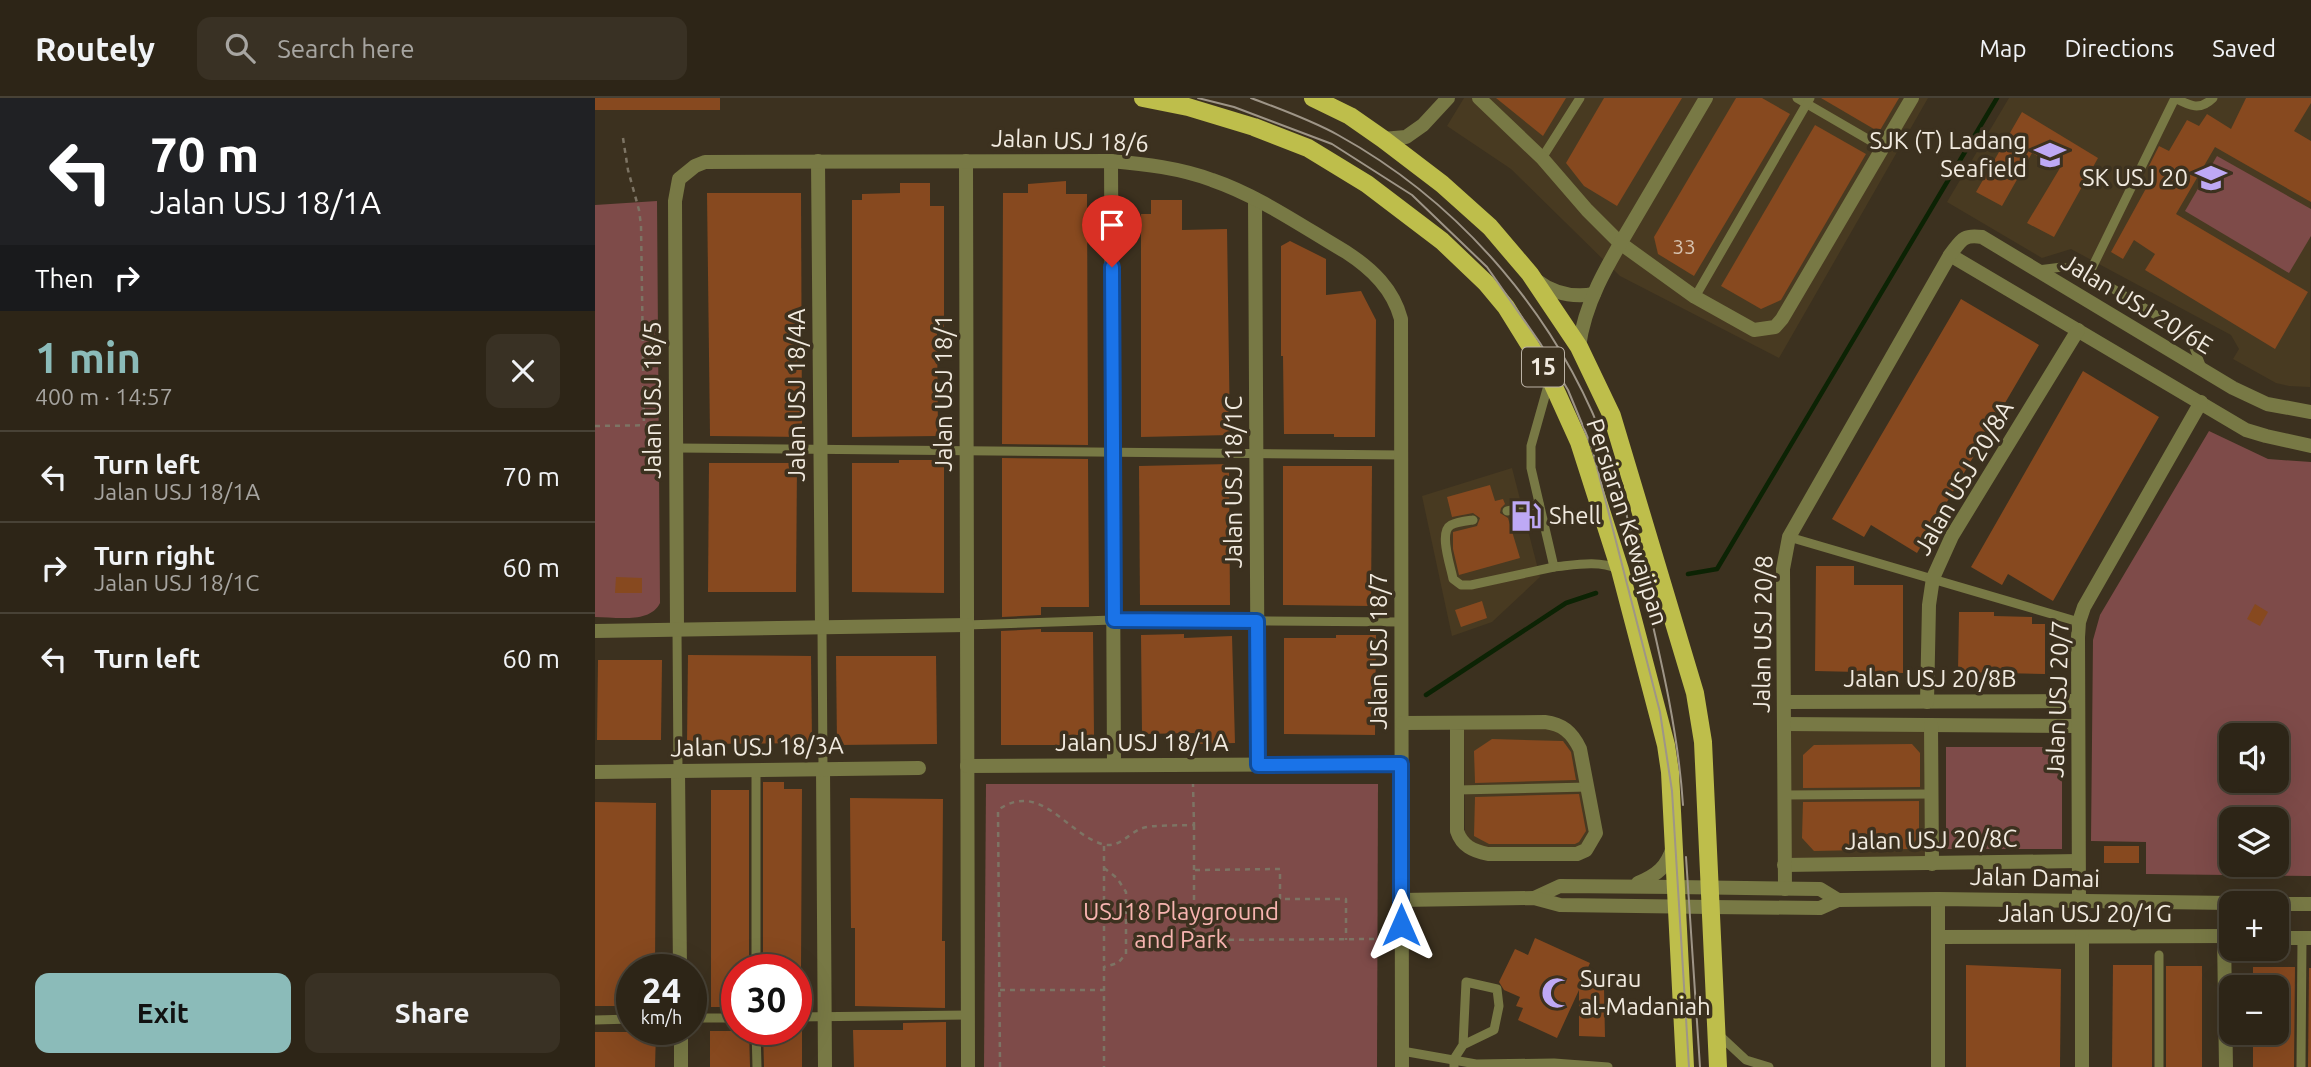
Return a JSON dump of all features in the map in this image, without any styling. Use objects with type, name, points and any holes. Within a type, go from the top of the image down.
[{"type":"main road","name":"Persiaran Kewajipan","points":[[1143,98],[1188,107],[1282,137],[1308,148],[1367,184],[1442,241],[1486,283],[1506,307],[1551,378],[1580,442],[1620,570],[1666,745],[1671,772],[1685,1067]]},
{"type":"main road","name":"Persiaran Kewajipan","points":[[1313,98],[1350,116],[1383,139],[1490,227],[1530,274],[1579,347],[1612,416],[1695,693],[1703,742],[1718,1067]]},
{"type":"street","points":[[1383,139],[1406,137],[1423,125],[1448,98]]},
{"type":"street","points":[[1479,98],[1542,158],[1587,210],[1621,243],[1695,297],[1754,330],[1775,327],[1782,319],[1912,98]]},
{"type":"street","points":[[1579,347],[1581,328],[1594,294],[1706,98]]},
{"type":"street","name":"Jalan USJ 18/4A","points":[[818,161],[822,628]]},
{"type":"street","name":"Jalan USJ 18/1","points":[[966,161],[968,1067]]},
{"type":"street","points":[[1111,161],[1114,765]]},
{"type":"street","name":"Jalan USJ 18/6","points":[[685,172],[705,162],[1111,161],[1139,163],[1190,173],[1230,187],[1255,200],[1363,263],[1391,294],[1401,319]]},
{"type":"street","name":"Jalan USJ 18/5","points":[[677,630],[675,201],[679,179],[685,172]]},
{"type":"street","name":"Jalan USJ 18/1C","points":[[1255,200],[1258,765]]},
{"type":"street","name":"Jalan USJ 20/6E","points":[[1950,255],[1964,237],[1982,237],[2202,370],[2267,404],[2311,412]]},
{"type":"street","points":[[1950,255],[2246,430],[2311,446]]},
{"type":"street","name":"Jalan USJ 20/8","points":[[1785,889],[1783,569],[1789,537],[1950,255]]},
{"type":"street","points":[[1530,274],[1546,288],[1565,295],[1594,294]]},
{"type":"street","name":"Jalan USJ 18/7","points":[[1401,319],[1402,1067]]},
{"type":"street","name":"Jalan USJ 20/8A","points":[[1927,702],[1929,605],[1933,578],[1952,536],[2078,330]]},
{"type":"street","name":"Jalan USJ 20/7","points":[[2079,902],[2079,622],[2084,607],[2201,402]]},
{"type":"street","points":[[595,631],[967,625]]},
{"type":"street","name":"Jalan USJ 20/8B","points":[[1784,702],[2077,701]]},
{"type":"street","points":[[1402,723],[1457,723],[1555,723],[1567,730],[1580,749],[1596,833],[1586,850],[1577,854],[1488,854],[1476,852],[1467,846],[1459,838],[1457,831],[1457,723]]},
{"type":"street","points":[[1785,724],[2077,726]]},
{"type":"street","points":[[1931,725],[1932,864]]},
{"type":"street","name":"Jalan USJ 18/1A","points":[[967,766],[1401,764]]},
{"type":"street","points":[[823,768],[825,1067]]},
{"type":"street","name":"Jalan USJ 18/3A","points":[[595,772],[919,768]]},
{"type":"street","points":[[678,771],[680,954]]},
{"type":"street","points":[[1630,887],[1655,876],[1669,859],[1674,845]]},
{"type":"street","name":"Jalan USJ 20/8C","points":[[1784,865],[2078,861]]},
{"type":"street","name":"Jalan Damai","points":[[1534,898],[1560,886],[1820,889],[1837,900]]},
{"type":"street","points":[[1401,900],[1534,898]]},
{"type":"street","name":"Jalan Damai","points":[[1534,898],[1560,905],[1820,908],[1837,900],[2219,903]]},
{"type":"street","points":[[1938,899],[1938,1067]]},
{"type":"street","points":[[2289,904],[2311,904]]},
{"type":"street","name":"Jalan USJ 20/1G","points":[[1938,937],[2219,936]]},
{"type":"street","points":[[2082,937],[2083,1067]]},
{"type":"street","points":[[2226,1067],[2228,961]]},
{"type":"street","points":[[681,1045],[681,1067]]},
{"type":"lane","points":[[1542,158],[1580,98]]},
{"type":"lane","points":[[1797,98],[1809,101],[1883,148]]},
{"type":"lane","points":[[2089,274],[2175,98],[2190,106],[2199,107],[2213,98]]},
{"type":"lane","points":[[1695,297],[1809,101]]},
{"type":"lane","points":[[2037,270],[2062,267],[2089,274],[2182,331],[2193,345],[2202,370]]},
{"type":"lane","points":[[1551,378],[1531,446],[1531,468],[1554,567]]},
{"type":"lane","points":[[677,448],[1403,454]]},
{"type":"lane","points":[[1507,511],[1539,504]]},
{"type":"lane","points":[[1473,520],[1450,526],[1445,531],[1444,539],[1453,579],[1461,585],[1554,567],[1592,564],[1620,570]]},
{"type":"lane","points":[[1789,537],[2079,622]]},
{"type":"lane","points":[[967,625],[1114,620],[1401,622]]},
{"type":"lane","points":[[822,628],[823,768]]},
{"type":"lane","points":[[677,630],[678,771]]},
{"type":"lane","points":[[756,769],[756,954]]},
{"type":"lane","points":[[1457,790],[1588,787]]},
{"type":"lane","points":[[1785,795],[1931,794]]},
{"type":"lane","points":[[2301,1067],[2306,938]]},
{"type":"lane","points":[[2159,955],[2159,1067]]},
{"type":"lane","points":[[1454,1063],[1464,1045],[1466,982],[1497,989],[1499,1006],[1494,1030],[1464,1045]]},
{"type":"lane","points":[[812,1017],[968,1015]]},
{"type":"lane","points":[[595,1020],[616,1019]]},
{"type":"lane","points":[[1716,1032],[1745,1060],[1769,1067]]},
{"type":"lane","points":[[757,1045],[757,1067]]},
{"type":"lane","points":[[1402,1051],[1454,1063],[1554,1063],[1608,1067]]},
{"type":"path","points":[[624,138],[628,170],[641,225],[644,425]]},
{"type":"path","points":[[595,426],[676,425]]},
{"type":"path","points":[[1193,784],[1194,940],[1378,939]]},
{"type":"path","points":[[1000,1067],[999,810],[1007,804],[1034,802],[1047,807],[1085,836],[1108,846],[1119,843],[1142,827],[1193,825]]},
{"type":"path","points":[[1104,845],[1104,1067]]},
{"type":"path","points":[[1104,868],[1117,877],[1126,892],[1126,954],[1118,963],[1104,967]]},
{"type":"path","points":[[1194,870],[1280,869],[1280,899],[1346,899],[1346,940]]},
{"type":"path","points":[[1000,990],[1104,990]]},
{"type":"shaded area","points":[[1464,98],[1928,98],[1779,358],[1620,276],[1511,169],[1447,126]]},
{"type":"shaded area","name":"SK USJ 20","points":[[2009,98],[2311,98],[2310,387],[2276,383],[2233,359],[2239,349],[2231,335],[2071,249],[2042,258],[1947,202]]},
{"type":"shaded area","points":[[1512,468],[1540,577],[1492,622],[1452,636],[1422,496]]},
{"type":"shaded area","points":[[1785,724],[1931,725],[1932,864],[1784,865]]},
{"type":"shaded area","points":[[1549,728],[1564,735],[1572,744],[1591,831],[1584,846],[1575,850],[1488,849],[1469,840],[1465,833],[1464,729]]},
{"type":"green space","points":[[2217,156],[2311,209],[2311,236],[2289,273],[2185,211]]},
{"type":"green space","points":[[657,201],[660,603],[655,610],[640,617],[595,617],[595,205]]},
{"type":"green space","points":[[2209,431],[2268,459],[2311,462],[2311,876],[2289,876],[2289,807],[2219,807],[2219,875],[2146,874],[2146,842],[2091,841],[2093,640],[2100,615]]},
{"type":"green space","points":[[1946,747],[2062,747],[2062,849],[1946,849]]},
{"type":"green space","name":"USJ18 Playground and Park","points":[[986,784],[1378,784],[1377,1067],[984,1067]]},
{"type":"building","points":[[595,98],[720,98],[720,110],[595,110]]},
{"type":"building","points":[[1496,98],[1566,98],[1543,136]]},
{"type":"building","points":[[1604,98],[1682,98],[1617,206],[1584,186],[1566,163]]},
{"type":"building","points":[[1736,98],[1762,98],[1790,114],[1694,276],[1658,254],[1654,237]]},
{"type":"building","points":[[1821,98],[1899,98],[1879,132]]},
{"type":"building","points":[[2246,98],[2311,98],[2311,103],[2294,131],[2311,141],[2311,202],[2215,147],[2176,214],[2308,292],[2275,349],[2145,270],[2155,254],[2134,240],[2123,259],[2111,252],[2155,172],[2148,168],[2159,146],[2169,151],[2187,120],[2199,126],[2207,114],[2231,129]]},
{"type":"building","points":[[2022,112],[2098,158],[2054,237],[2027,223],[2060,168],[2032,153],[2002,206],[1976,192]]},
{"type":"building","points":[[1815,125],[1866,154],[1781,300],[1761,309],[1721,286]]},
{"type":"building","points":[[1066,181],[1066,194],[1087,194],[1088,445],[1002,444],[1003,193],[1028,193],[1028,184]]},
{"type":"building","points":[[900,183],[930,183],[930,206],[944,206],[944,328],[937,328],[938,436],[852,437],[852,200],[862,200],[862,194],[900,193]]},
{"type":"building","points":[[707,193],[801,193],[802,437],[710,436]]},
{"type":"building","points":[[1151,200],[1182,200],[1182,230],[1227,229],[1230,435],[1141,437],[1141,214],[1151,214]]},
{"type":"building","points":[[1290,241],[1326,259],[1326,295],[1361,291],[1376,320],[1375,437],[1284,434],[1281,246]]},
{"type":"building","points":[[1961,299],[2039,345],[1917,553],[1871,525],[1864,537],[1832,519]]},
{"type":"building","points":[[2083,371],[2159,417],[2053,601],[2008,574],[2002,585],[1971,567]]},
{"type":"building","points":[[1002,458],[1088,459],[1089,607],[1041,607],[1041,615],[1002,617]]},
{"type":"building","points":[[899,460],[944,460],[944,593],[852,592],[852,463],[899,463]]},
{"type":"building","points":[[709,463],[797,463],[796,592],[708,592]]},
{"type":"building","points":[[1229,464],[1230,605],[1140,605],[1139,466]]},
{"type":"building","points":[[1283,466],[1372,466],[1371,606],[1283,605]]},
{"type":"building","points":[[1490,485],[1495,501],[1503,499],[1505,504],[1500,513],[1508,518],[1520,558],[1459,575],[1453,549],[1453,532],[1477,526],[1480,518],[1473,513],[1452,517],[1447,497]]},
{"type":"building","points":[[1816,566],[1854,566],[1854,585],[1903,585],[1903,673],[1815,671]]},
{"type":"building","points":[[616,577],[642,578],[642,593],[615,593]]},
{"type":"building","points":[[1482,601],[1487,618],[1461,627],[1455,610]]},
{"type":"building","points":[[2255,604],[2268,612],[2260,626],[2247,619]]},
{"type":"building","points":[[1959,612],[1994,612],[1994,616],[2032,617],[2032,624],[2045,624],[2045,674],[1958,672]]},
{"type":"building","points":[[1041,629],[1041,632],[1093,632],[1094,735],[1074,735],[1074,745],[1001,745],[1001,631]]},
{"type":"building","points":[[1184,634],[1184,638],[1232,636],[1235,743],[1195,744],[1194,733],[1142,734],[1141,635]]},
{"type":"building","points":[[1336,635],[1376,635],[1375,735],[1284,734],[1284,638],[1336,638]]},
{"type":"building","points":[[688,655],[811,656],[812,743],[687,744]]},
{"type":"building","points":[[836,656],[936,656],[937,744],[837,745]]},
{"type":"building","points":[[598,660],[662,660],[661,740],[597,740]]},
{"type":"building","points":[[1492,739],[1563,741],[1571,752],[1576,780],[1475,783],[1474,751]]},
{"type":"building","points":[[1912,744],[1920,753],[1920,787],[1803,788],[1803,755],[1814,745]]},
{"type":"building","points":[[763,782],[784,782],[784,789],[802,789],[801,954],[763,954]]},
{"type":"building","points":[[711,790],[749,790],[749,954],[721,954],[721,1007],[711,1007]]},
{"type":"building","points":[[1579,794],[1586,831],[1575,844],[1489,844],[1474,836],[1475,797]]},
{"type":"building","points":[[850,798],[943,799],[942,941],[945,941],[945,1008],[855,1006],[855,928],[851,928]]},
{"type":"building","points":[[1919,801],[1919,836],[1909,849],[1814,851],[1802,838],[1803,802]]},
{"type":"building","points":[[595,802],[656,803],[655,954],[616,954],[616,1006],[595,1006]]},
{"type":"building","points":[[2104,846],[2139,846],[2139,863],[2104,863]]},
{"type":"building","name":"Surau al-Madaniah","points":[[1535,938],[1590,963],[1586,972],[1602,979],[1598,988],[1604,988],[1605,1037],[1579,1036],[1579,990],[1557,1038],[1518,1020],[1523,1008],[1516,1006],[1520,997],[1504,990],[1499,982],[1515,949],[1528,955]]},
{"type":"building","points":[[1966,965],[2061,969],[2060,1067],[1966,1067]]},
{"type":"building","points":[[2113,965],[2152,965],[2152,1067],[2112,1067]]},
{"type":"building","points":[[2166,966],[2202,966],[2202,1067],[2166,1067]]},
{"type":"building","points":[[2253,967],[2295,967],[2294,1067],[2253,1067],[2253,1045],[2289,1045],[2289,975],[2253,975]]},
{"type":"building","points":[[2311,968],[2311,1067],[2308,1067]]},
{"type":"building","points":[[946,1022],[946,1067],[854,1067],[853,1030],[903,1030],[903,1023]]},
{"type":"building","points":[[710,1031],[721,1031],[721,1045],[749,1045],[750,1067],[710,1067]]},
{"type":"building","points":[[595,1032],[616,1032],[616,1045],[656,1045],[655,1067],[595,1067]]},
{"type":"building","points":[[763,1045],[802,1045],[802,1067],[764,1067]]},
{"type":"waterway","points":[[1688,574],[1717,569],[1997,98]]},
{"type":"waterway","points":[[1426,695],[1566,603],[1596,593]]},
{"type":"tram line","points":[[1198,98],[1234,107],[1332,144],[1412,195],[1487,267],[1540,343],[1568,390],[1592,448],[1660,712],[1672,791],[1689,1067]]},
{"type":"tram line","points":[[1251,98],[1338,135],[1384,163],[1426,195],[1466,231],[1502,270],[1535,312],[1564,357],[1589,405],[1609,454],[1624,503],[1668,695],[1683,805]]},
{"type":"tram line","points":[[1686,857],[1700,1067]]},
{"type":"place","name":"SJK (T) Ladang Seafield","points":[[2050,155]]},
{"type":"place","name":"SK USJ 20","points":[[2211,178]]},
{"type":"place","name":"Shell","points":[[1526,516]]},
{"type":"place","name":"Surau al-Madaniah","points":[[1557,993]]},
{"type":"route","points":[[1112,267],[1114,620],[1257,621],[1258,765],[1401,764],[1401,925]]}]
